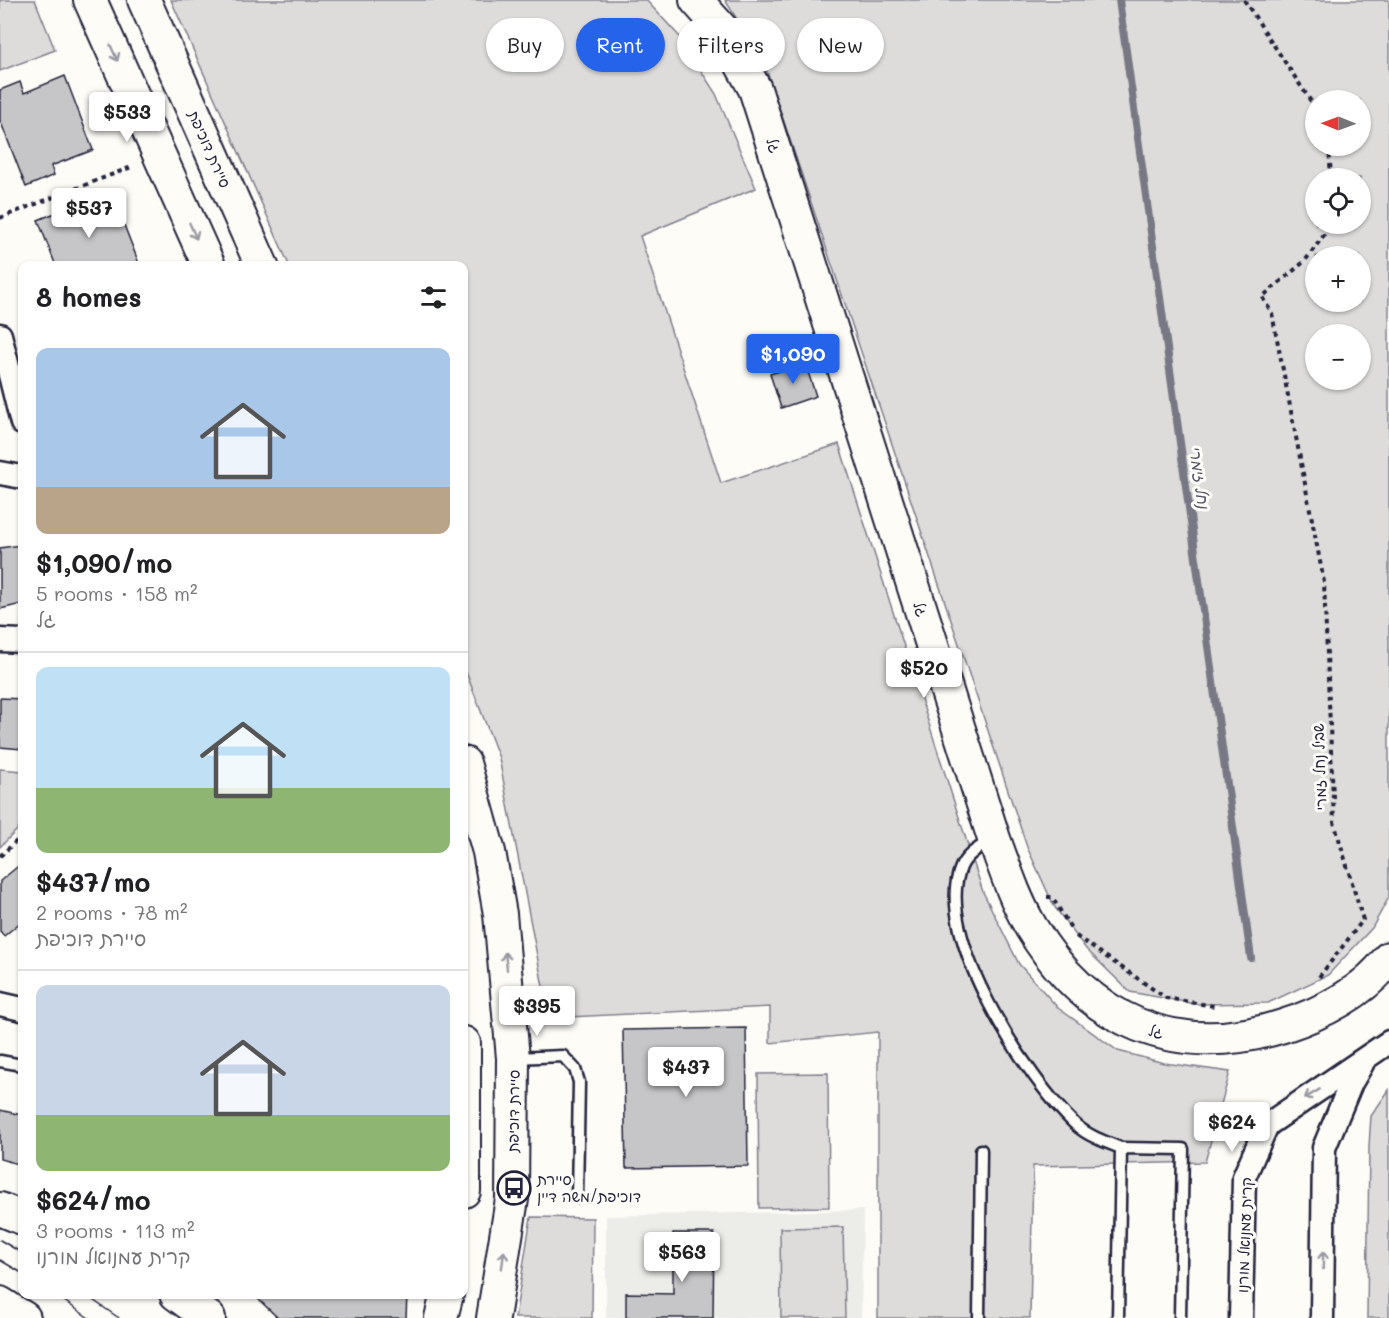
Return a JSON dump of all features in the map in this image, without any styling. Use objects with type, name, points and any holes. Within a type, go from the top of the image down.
[{"type":"street","points":[[90,0],[206,261]]},
{"type":"street","name":"סיירת דוכיפת","points":[[144,0],[260,261]]},
{"type":"street","name":"גל","points":[[696,0],[721,28],[755,89],[994,839],[1020,904],[1049,954],[1098,1005],[1137,1026],[1177,1036],[1237,1037],[1269,1031],[1300,1021],[1325,1009],[1357,988],[1389,958]]},
{"type":"street","points":[[0,334],[18,407]]},
{"type":"street","points":[[0,473],[18,476]]},
{"type":"street","points":[[0,640],[18,641]]},
{"type":"street","name":"סיירת דוכיפת","points":[[468,777],[489,852],[500,914],[513,1058],[512,1199],[493,1318]]},
{"type":"street","points":[[0,1004],[18,1008]]},
{"type":"street","name":"קרית עמנואל מורנו","points":[[1241,1318],[1244,1177],[1267,1125],[1362,1063],[1389,1042]]},
{"type":"street","name":"קרית עמנואל מורנו","points":[[1322,1318],[1324,1148],[1351,1083],[1362,1063]]},
{"type":"street","points":[[0,1209],[18,1216]]},
{"type":"street","points":[[183,1299],[209,1318]]},
{"type":"street","points":[[441,1318],[446,1299]]},
{"type":"street","points":[[0,1303],[24,1318]]},
{"type":"lane","points":[[994,839],[976,848],[961,867],[957,886],[957,909],[964,943],[980,987],[1004,1031],[1057,1105],[1078,1127],[1102,1141],[1121,1148],[1183,1149],[1180,1318]]},
{"type":"lane","points":[[513,1058],[563,1056],[575,1069],[579,1082],[577,1197]]},
{"type":"lane","points":[[0,1061],[18,1064]]},
{"type":"lane","points":[[1118,1318],[1121,1148]]},
{"type":"lane","points":[[979,1318],[981,1150]]},
{"type":"path","points":[[1244,0],[1305,92]]},
{"type":"path","points":[[0,218],[160,156]]},
{"type":"path","name":"שביל נחל זמרי","points":[[1314,984],[1363,920],[1334,822],[1324,582],[1272,313],[1262,297],[1305,261],[1325,234]]},
{"type":"path","points":[[0,856],[18,840]]},
{"type":"path","points":[[1020,904],[1052,897],[1077,937],[1166,998],[1222,1008]]},
{"type":"shaded area","points":[[0,0],[35,0],[55,50],[0,71]]},
{"type":"shaded area","points":[[171,0],[646,0],[662,18],[576,18],[576,72],[665,72],[665,21],[677,34],[677,72],[702,72],[716,94],[756,188],[640,236],[721,483],[839,444],[983,892],[1019,964],[1058,1008],[1118,1051],[1164,1063],[1230,1072],[1205,1162],[1033,1166],[1030,1318],[878,1318],[878,1032],[770,1043],[770,1007],[549,1018],[499,758],[468,677],[468,261],[287,261]]},
{"type":"shaded area","points":[[725,0],[1389,0],[1389,897],[1372,928],[1328,975],[1268,1003],[1196,1004],[1130,992],[1086,949],[1054,906],[1027,847],[767,72],[785,72],[785,18],[736,18]]},
{"type":"shaded area","points":[[0,769],[18,771],[18,829],[0,847]]},
{"type":"shaded area","points":[[828,1073],[829,1207],[759,1208],[758,1074]]},
{"type":"shaded area","points":[[1389,1090],[1389,1318],[1367,1318],[1371,1116]]},
{"type":"shaded area","points":[[863,1210],[861,1318],[606,1318],[606,1216]]},
{"type":"shaded area","points":[[531,1217],[593,1218],[592,1318],[515,1318]]},
{"type":"shaded area","points":[[843,1227],[845,1318],[781,1318],[780,1228]]},
{"type":"building","points":[[65,76],[93,150],[51,166],[54,175],[26,187],[0,120],[0,90],[20,82],[24,93]]},
{"type":"building","points":[[115,202],[138,261],[54,261],[38,220],[70,207],[75,218]]},
{"type":"building","points":[[805,363],[816,396],[781,408],[770,374]]},
{"type":"building","points":[[18,545],[18,605],[0,609],[0,548]]},
{"type":"building","points":[[0,698],[18,699],[18,749],[0,747]]},
{"type":"building","points":[[18,866],[18,924],[4,936],[0,931],[0,881]]},
{"type":"building","points":[[746,1028],[748,1166],[626,1168],[623,1030]]},
{"type":"building","points":[[0,1110],[18,1114],[18,1164],[0,1159]]},
{"type":"building","points":[[673,1233],[714,1233],[713,1318],[626,1318],[626,1293],[673,1294]]},
{"type":"building","points":[[258,1299],[407,1299],[406,1318],[278,1318]]},
{"type":"waterway","name":"נחל זימרי","points":[[1119,0],[1251,958]]},
{"type":"tram line","points":[[0,1240],[18,1251]]},
{"type":"tram line","points":[[0,1260],[18,1271]]},
{"type":"tram line","points":[[61,1299],[89,1318]]},
{"type":"tram line","points":[[91,1299],[119,1318]]},
{"type":"place","name":"סיירת דוכיפת/משה דיין","points":[[514,1188]]}]
